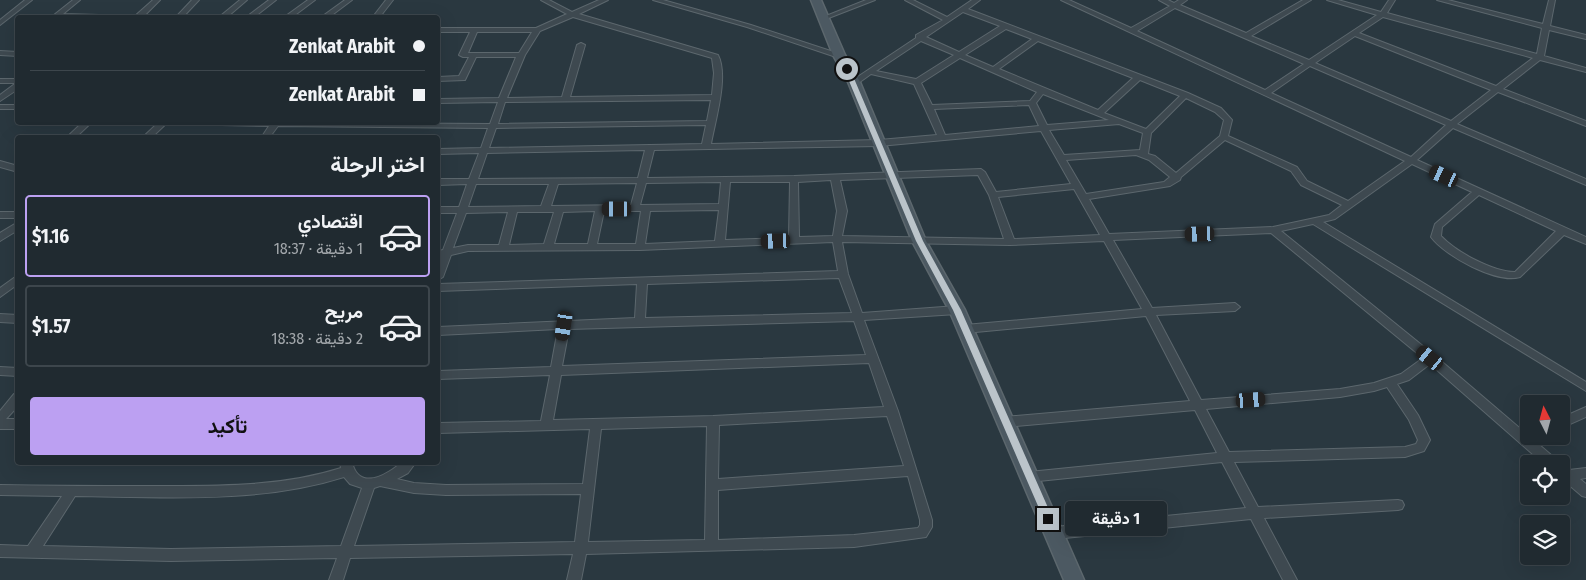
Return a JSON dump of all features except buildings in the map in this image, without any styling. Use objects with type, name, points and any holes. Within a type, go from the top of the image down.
[{"type":"street","points":[[0,23],[29,0]]},
{"type":"street","points":[[58,15],[77,0]]},
{"type":"street","points":[[141,15],[157,0]]},
{"type":"street","points":[[181,15],[196,0]]},
{"type":"street","points":[[225,15],[244,0]]},
{"type":"street","points":[[252,15],[273,0]]},
{"type":"street","points":[[290,15],[312,0]]},
{"type":"street","points":[[327,15],[349,0]]},
{"type":"street","points":[[378,15],[390,0]]},
{"type":"street","points":[[544,0],[571,14],[715,58],[718,63],[715,97],[706,146]]},
{"type":"street","points":[[440,30],[537,30],[605,0]]},
{"type":"street","points":[[656,0],[749,26],[839,56]]},
{"type":"street","points":[[682,8],[688,0]]},
{"type":"street","points":[[816,0],[839,56],[854,82],[919,241],[957,310],[1074,580]]},
{"type":"street","points":[[824,18],[872,0]]},
{"type":"street","points":[[908,0],[947,19]]},
{"type":"street","points":[[854,82],[977,0]]},
{"type":"street","points":[[1064,0],[1586,241]]},
{"type":"street","points":[[1162,0],[1585,180]]},
{"type":"street","points":[[1132,31],[1184,0]]},
{"type":"street","points":[[1246,36],[1308,0]]},
{"type":"street","points":[[1330,0],[1586,70]]},
{"type":"street","points":[[1266,93],[1384,14],[1392,0]]},
{"type":"street","points":[[1440,0],[1586,37]]},
{"type":"street","points":[[442,254],[460,249],[640,247],[837,238],[1010,242],[1273,230],[1316,222],[1332,217],[1411,161],[1452,124],[1540,56],[1551,0]]},
{"type":"street","points":[[963,10],[1185,95],[1223,114],[1228,120],[1224,137],[1177,178],[1160,187],[1084,197]]},
{"type":"street","points":[[871,72],[917,82],[1005,26]]},
{"type":"street","points":[[474,30],[462,54],[473,56],[521,55]]},
{"type":"street","points":[[442,254],[521,55],[537,30]]},
{"type":"street","points":[[1356,34],[1586,124]]},
{"type":"street","points":[[919,38],[1042,91],[1147,132]]},
{"type":"street","points":[[993,70],[1037,39]]},
{"type":"street","points":[[565,100],[581,45]]},
{"type":"street","points":[[0,53],[13,54]]},
{"type":"street","points":[[440,80],[462,78],[473,56]]},
{"type":"street","points":[[1099,113],[1139,77]]},
{"type":"street","points":[[0,80],[15,81]]},
{"type":"street","points":[[917,82],[942,138]]},
{"type":"street","points":[[0,99],[15,87]]},
{"type":"street","points":[[929,107],[1032,103],[1042,91]]},
{"type":"street","points":[[1144,154],[1147,132],[1185,95]]},
{"type":"street","points":[[440,101],[715,97]]},
{"type":"street","points":[[1032,103],[1060,158],[1150,312],[1290,580]]},
{"type":"street","points":[[0,106],[15,107]]},
{"type":"street","points":[[440,151],[879,143],[1045,130],[1122,121]]},
{"type":"street","points":[[421,125],[710,124]]},
{"type":"street","points":[[73,135],[85,125]]},
{"type":"street","points":[[149,135],[161,125]]},
{"type":"street","points":[[1224,137],[1294,169],[1304,183],[1349,205]]},
{"type":"street","points":[[634,209],[650,147]]},
{"type":"street","points":[[1060,158],[1137,152],[1144,154],[1177,178]]},
{"type":"street","points":[[0,164],[15,168]]},
{"type":"street","points":[[440,182],[794,179],[981,172],[993,195],[1010,242]]},
{"type":"street","points":[[0,551],[171,555],[581,546],[711,546],[854,541],[915,536],[926,527],[912,471],[844,274],[837,238],[842,211],[835,178]]},
{"type":"street","points":[[794,179],[794,240]]},
{"type":"street","points":[[720,244],[726,180]]},
{"type":"street","points":[[545,209],[554,182]]},
{"type":"street","points":[[993,195],[1077,186]]},
{"type":"street","points":[[1477,192],[1438,226],[1436,237],[1448,248],[1500,274],[1517,275],[1562,230]]},
{"type":"street","points":[[440,210],[723,207]]},
{"type":"street","points":[[548,248],[559,209]]},
{"type":"street","points":[[592,247],[600,209]]},
{"type":"street","points":[[640,247],[646,209]]},
{"type":"street","points":[[503,248],[513,210]]},
{"type":"street","points":[[0,215],[15,215]]},
{"type":"street","points":[[1316,222],[1586,387]]},
{"type":"street","points":[[0,238],[15,227]]},
{"type":"street","points":[[1273,230],[1520,433]]},
{"type":"street","points":[[440,287],[844,274]]},
{"type":"street","points":[[0,293],[15,280]]},
{"type":"street","points":[[640,322],[642,280]]},
{"type":"street","points":[[965,329],[1150,312],[1235,307]]},
{"type":"street","points":[[440,331],[640,322],[860,317],[957,310]]},
{"type":"street","points":[[0,318],[15,320]]},
{"type":"street","points":[[546,426],[564,326]]},
{"type":"street","points":[[1004,422],[1340,393],[1405,378],[1430,358]]},
{"type":"street","points":[[440,375],[874,359]]},
{"type":"street","points":[[0,372],[15,372]]},
{"type":"street","points":[[1029,477],[1225,457],[1405,452],[1420,448],[1424,440],[1420,430],[1390,383]]},
{"type":"street","points":[[0,419],[15,400]]},
{"type":"street","points":[[440,428],[713,421],[892,411]]},
{"type":"street","points":[[1570,419],[1586,412]]},
{"type":"street","points":[[711,546],[713,421]]},
{"type":"street","points":[[0,424],[15,424]]},
{"type":"street","points":[[574,580],[581,546],[596,425]]},
{"type":"street","points":[[1533,445],[1544,455]]},
{"type":"street","points":[[0,490],[217,491],[279,488],[306,484],[346,467],[354,480],[368,484],[383,482],[398,475],[407,465]]},
{"type":"street","points":[[712,484],[912,471]]},
{"type":"street","points":[[1570,472],[1586,473]]},
{"type":"street","points":[[1570,477],[1586,492]]},
{"type":"street","points":[[383,482],[414,488],[446,490],[589,489]]},
{"type":"street","points":[[336,580],[368,484]]},
{"type":"street","points":[[32,551],[72,491]]},
{"type":"street","points":[[1054,534],[1256,512],[1398,505]]},
{"type":"route","points":[[847,69],[919,241],[957,310],[1004,422],[1048,519]]}]
